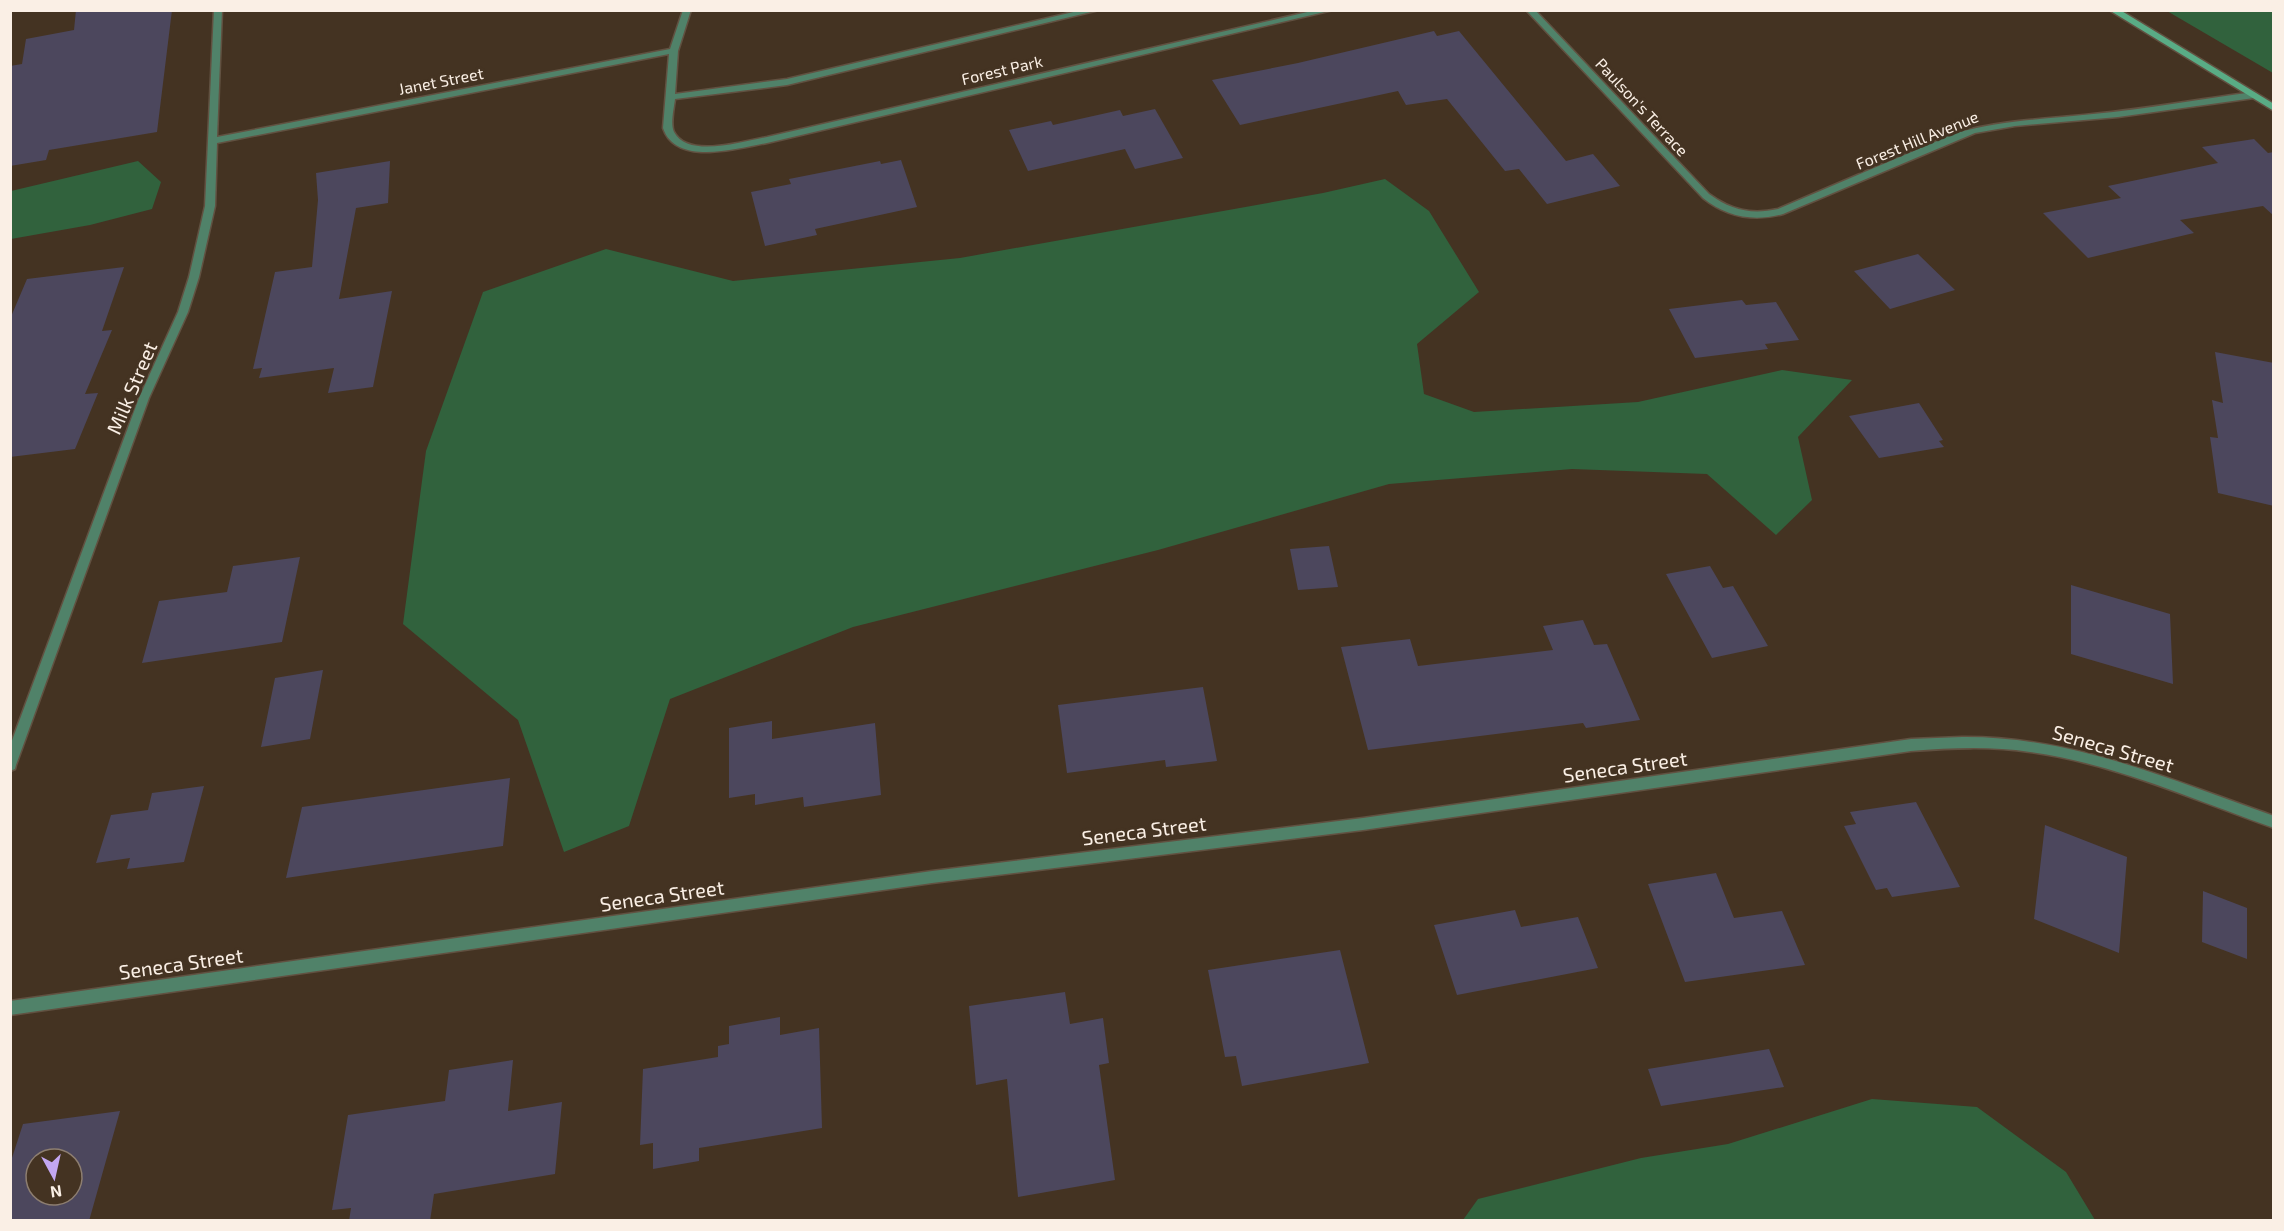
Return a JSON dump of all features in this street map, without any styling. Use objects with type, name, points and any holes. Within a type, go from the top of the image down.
[{"type":"main road","points":[[2113,10],[2274,108]]},
{"type":"street","name":"Milk Street","points":[[10,765],[144,398],[171,340],[193,282],[210,206],[218,10]]},
{"type":"street","points":[[670,97],[674,51],[687,10]]},
{"type":"street","name":"Forest Park","points":[[1095,10],[787,82],[670,97],[668,128],[681,145],[714,150],[767,140],[1329,10]]},
{"type":"street","name":"Paulson's Terrace","points":[[1530,10],[1706,196],[1722,208],[1739,214]]},
{"type":"street","name":"Janet Street","points":[[213,141],[674,51]]},
{"type":"street","name":"Forest Hill Avenue","points":[[1739,214],[1761,215],[1780,212],[1959,135],[1984,128],[2015,122],[2073,119],[2254,96]]},
{"type":"street","name":"Seneca Street","points":[[10,1008],[932,877],[1363,824],[1911,745],[1983,742],[2046,749],[2090,759],[2274,822]]},
{"type":"green space","points":[[2167,11],[2273,11],[2273,73]]},
{"type":"green space","points":[[138,161],[161,182],[152,209],[90,225],[11,239],[11,191]]},
{"type":"green space","points":[[1385,179],[1429,211],[1479,292],[1417,344],[1424,394],[1474,412],[1638,402],[1782,370],[1852,380],[1798,437],[1812,500],[1776,535],[1707,474],[1572,469],[1389,484],[1158,550],[853,627],[670,699],[629,826],[564,852],[518,720],[403,624],[426,451],[483,292],[606,249],[733,281],[960,258],[1323,193]]},
{"type":"green space","points":[[1872,1099],[1977,1107],[2066,1172],[2095,1220],[1463,1220],[1478,1199],[1641,1158],[1728,1144]]},
{"type":"building","points":[[76,10],[172,10],[157,132],[49,150],[46,160],[10,166],[10,66],[22,64],[26,39],[74,30]]},
{"type":"building","points":[[1434,31],[1437,36],[1459,31],[1566,161],[1593,154],[1620,186],[1547,204],[1519,169],[1505,171],[1447,99],[1406,105],[1398,91],[1240,125],[1212,80],[1298,63]]},
{"type":"building","points":[[1155,109],[1183,158],[1135,169],[1125,149],[1028,171],[1009,130],[1051,121],[1053,125],[1120,110],[1123,116]]},
{"type":"building","points":[[2254,139],[2268,153],[2274,152],[2274,216],[2263,206],[2180,220],[2194,233],[2088,258],[2043,213],[2121,198],[2108,186],[2218,163],[2202,147]]},
{"type":"building","points":[[901,160],[917,207],[815,229],[817,235],[765,246],[751,192],[791,184],[789,179],[880,161],[881,164]]},
{"type":"building","points":[[390,161],[388,203],[356,208],[339,299],[392,291],[373,387],[328,393],[334,368],[259,378],[262,368],[253,369],[275,272],[312,267],[318,200],[316,173]]},
{"type":"building","points":[[1918,254],[1955,290],[1890,309],[1854,271]]},
{"type":"building","points":[[124,267],[102,331],[112,330],[85,394],[98,393],[75,449],[10,457],[10,319],[27,279]]},
{"type":"building","points":[[1742,300],[1746,305],[1776,302],[1799,340],[1765,344],[1768,349],[1695,358],[1669,309]]},
{"type":"building","points":[[2215,352],[2274,363],[2274,506],[2218,493],[2210,437],[2218,438],[2212,400],[2223,403]]},
{"type":"building","points":[[1919,403],[1943,440],[1939,441],[1944,447],[1879,458],[1849,416]]},
{"type":"building","points":[[1329,546],[1338,587],[1298,590],[1290,549]]},
{"type":"building","points":[[300,557],[282,642],[142,663],[159,601],[227,592],[233,566]]},
{"type":"building","points":[[1710,566],[1723,588],[1733,586],[1768,646],[1712,658],[1666,574]]},
{"type":"building","points":[[2071,585],[2170,614],[2173,684],[2071,654]]},
{"type":"building","points":[[1583,620],[1594,645],[1607,644],[1640,720],[1586,728],[1583,723],[1368,750],[1341,647],[1410,639],[1418,666],[1553,650],[1543,626]]},
{"type":"building","points":[[323,670],[310,739],[261,747],[275,678]]},
{"type":"building","points":[[1203,687],[1217,761],[1166,767],[1165,760],[1067,773],[1058,705]]},
{"type":"building","points":[[772,721],[772,739],[875,723],[881,795],[804,807],[803,797],[755,805],[755,794],[729,798],[729,728]]},
{"type":"building","points":[[510,778],[503,846],[286,878],[302,807]]},
{"type":"building","points":[[204,786],[184,862],[127,869],[130,858],[96,863],[111,815],[148,810],[152,793]]},
{"type":"building","points":[[1916,802],[1960,887],[1892,897],[1887,888],[1876,890],[1844,826],[1856,824],[1850,812]]},
{"type":"building","points":[[2045,825],[2127,857],[2119,953],[2034,919]]},
{"type":"building","points":[[1716,873],[1734,918],[1782,911],[1805,965],[1685,982],[1648,884]]},
{"type":"building","points":[[2203,891],[2247,908],[2247,959],[2202,942]]},
{"type":"building","points":[[1515,910],[1521,927],[1578,917],[1598,968],[1457,995],[1434,925]]},
{"type":"building","points":[[1340,950],[1369,1063],[1242,1086],[1236,1056],[1225,1057],[1208,970]]},
{"type":"building","points":[[1065,992],[1070,1024],[1103,1018],[1109,1063],[1099,1065],[1115,1180],[1018,1197],[1007,1079],[976,1085],[969,1006]]},
{"type":"building","points":[[780,1017],[780,1035],[819,1028],[822,1128],[699,1148],[699,1161],[653,1169],[653,1143],[640,1145],[643,1069],[718,1057],[718,1046],[729,1044],[729,1026]]},
{"type":"building","points":[[1769,1049],[1784,1087],[1661,1106],[1648,1069]]},
{"type":"building","points":[[513,1060],[508,1111],[562,1102],[555,1174],[434,1194],[430,1221],[349,1221],[351,1208],[332,1210],[348,1115],[445,1101],[449,1070]]},
{"type":"building","points":[[120,1111],[89,1221],[10,1221],[10,1164],[23,1124]]}]
